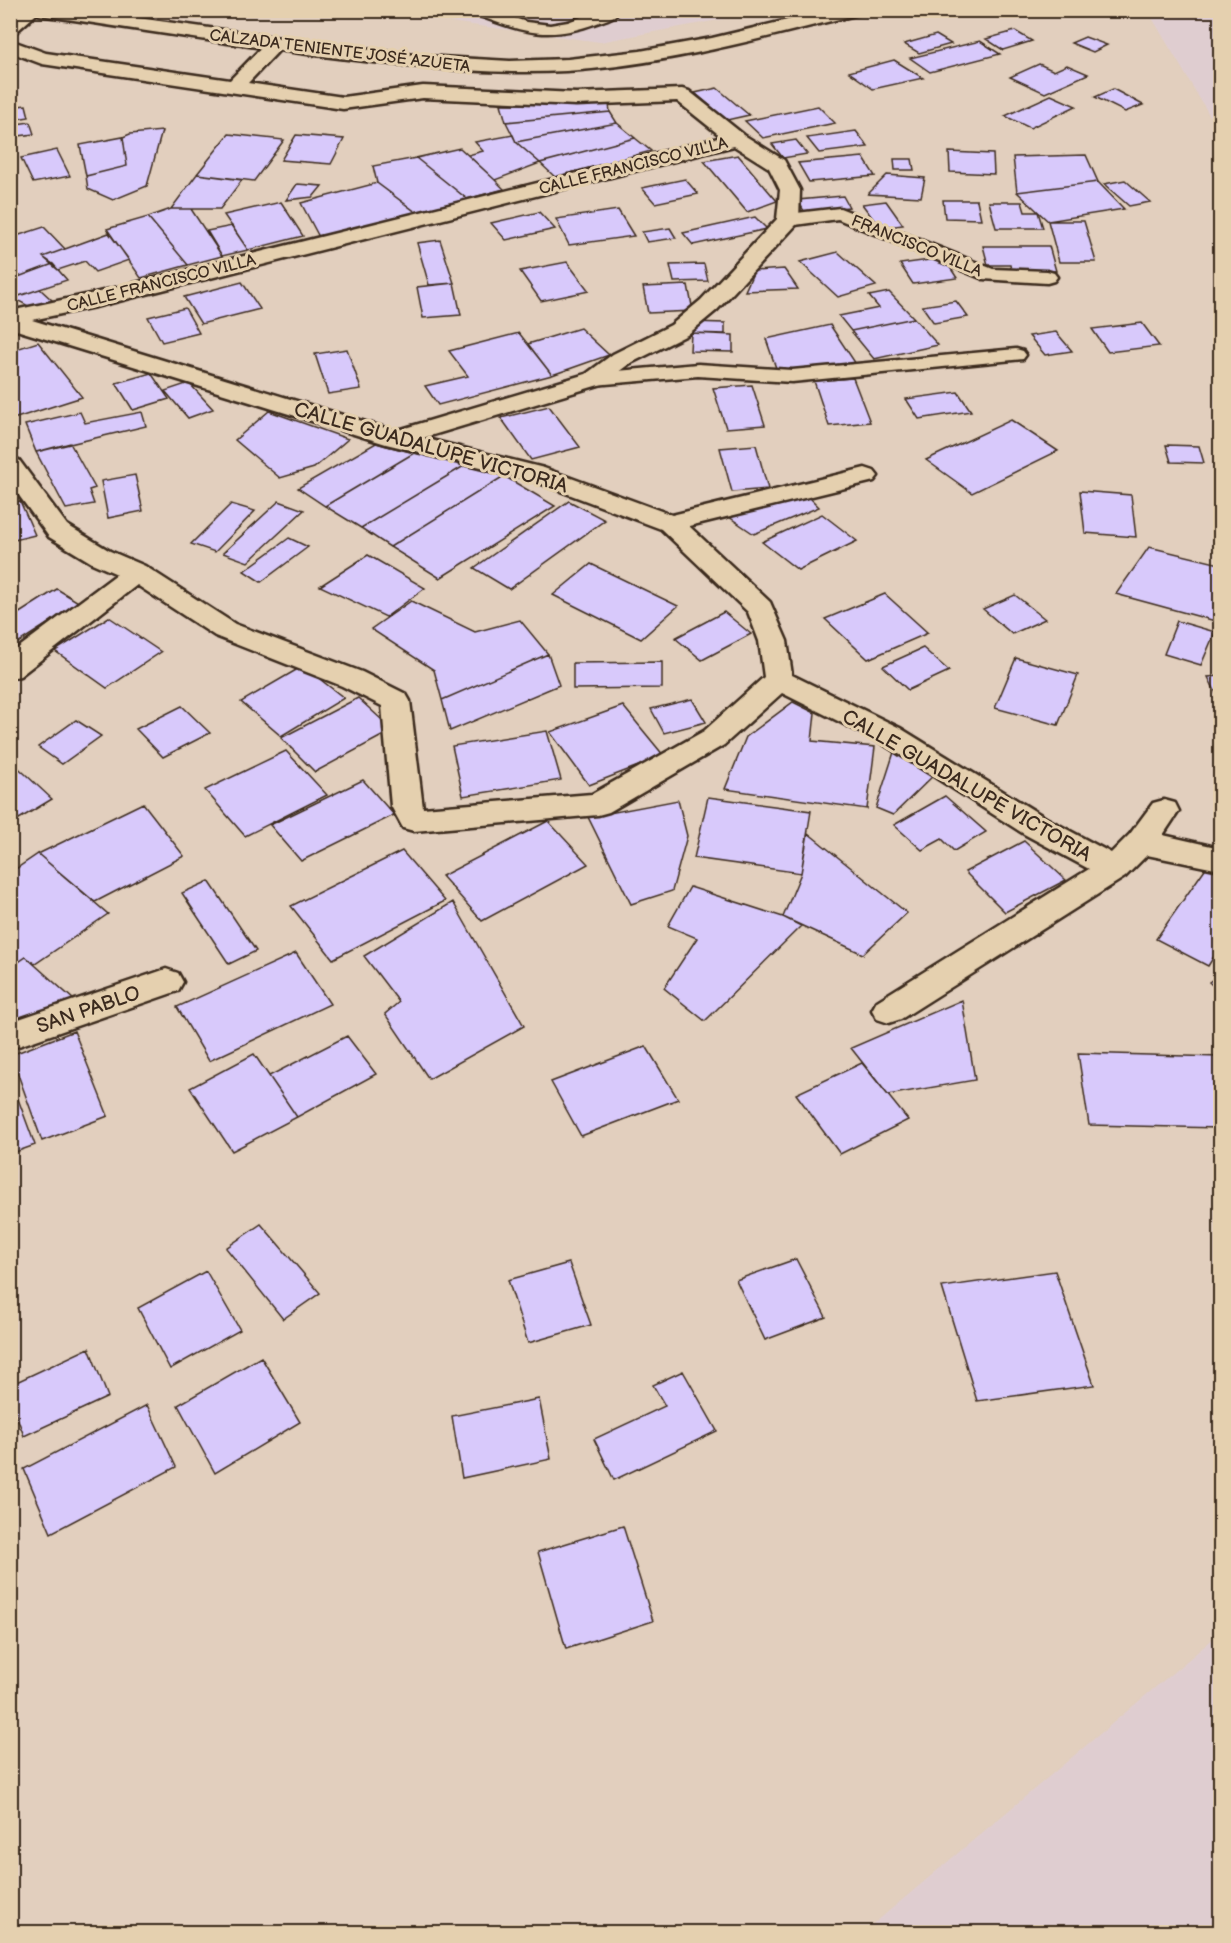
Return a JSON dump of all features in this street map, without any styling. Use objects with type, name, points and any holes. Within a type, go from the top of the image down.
[{"type":"street","points":[[10,28],[32,10]]},
{"type":"street","name":"CALZADA TENIENTE JOSÉ AZUETA","points":[[40,10],[443,65],[504,67],[569,65],[619,59],[747,36],[853,10]]},
{"type":"street","points":[[234,87],[276,44]]},
{"type":"street","name":"CALLE FRANCISCO VILLA","points":[[10,45],[42,58],[343,103],[423,92],[576,99],[682,95],[737,139]]},
{"type":"street","points":[[423,92],[443,65]]},
{"type":"street","points":[[395,439],[594,379],[621,359],[680,330],[710,305],[788,220],[790,190],[777,164],[737,139]]},
{"type":"street","name":"CALLE FRANCISCO VILLA","points":[[10,320],[737,139]]},
{"type":"street","name":"CALLE GUADALUPE VICTORIA","points":[[10,320],[395,439],[535,473],[670,523],[760,608],[773,640],[779,680],[890,735],[1035,826],[1114,869]]},
{"type":"street","points":[[10,465],[58,531],[101,557],[136,572],[225,630],[352,679],[396,701],[406,806],[414,820],[598,804],[714,738],[779,680]]},
{"type":"street","points":[[670,523],[866,476]]},
{"type":"street","points":[[10,669],[136,572]]},
{"type":"street","points":[[889,1010],[1114,869],[1141,842],[1164,811]]},
{"type":"street","points":[[1141,842],[1221,859]]},
{"type":"street","name":"SAN PABLO","points":[[10,1036],[166,982]]},
{"type":"lane","points":[[477,10],[517,24],[551,30],[585,22],[614,10]]},
{"type":"lane","name":"FRANCISCO VILLA","points":[[788,220],[840,213],[990,275],[1047,277]]},
{"type":"lane","points":[[594,379],[698,370],[792,376],[1016,355]]},
{"type":"shaded area","points":[[368,11],[766,11],[600,42]]},
{"type":"shaded area","points":[[1148,11],[1220,11],[1220,133]]},
{"type":"shaded area","points":[[1220,1633],[1220,1932],[864,1932]]},
{"type":"building","points":[[672,10],[712,10],[680,17]]},
{"type":"building","points":[[763,10],[768,14],[757,17],[748,11]]},
{"type":"building","points":[[1015,31],[1032,41],[1003,50],[986,39]]},
{"type":"building","points":[[936,35],[951,44],[919,53],[904,44]]},
{"type":"building","points":[[1085,37],[1107,45],[1093,52],[1071,43]]},
{"type":"building","points":[[980,41],[1000,54],[930,72],[910,58]]},
{"type":"building","points":[[894,60],[923,78],[873,89],[849,72]]},
{"type":"building","points":[[1039,64],[1054,71],[1067,65],[1088,74],[1045,93],[1010,77]]},
{"type":"building","points":[[717,88],[749,115],[727,120],[695,93]]},
{"type":"building","points":[[1113,89],[1143,105],[1125,112],[1095,97]]},
{"type":"building","points":[[1051,95],[1076,106],[1030,128],[1005,116]]},
{"type":"building","points":[[501,104],[609,104],[610,112],[506,122]]},
{"type":"building","points":[[26,105],[29,117],[10,120],[10,107]]},
{"type":"building","points":[[818,106],[835,123],[763,138],[745,121]]},
{"type":"building","points":[[610,112],[617,123],[516,142],[506,122]]},
{"type":"building","points":[[30,122],[34,134],[10,137],[10,125]]},
{"type":"building","points":[[617,123],[635,138],[540,163],[516,142]]},
{"type":"building","points":[[162,131],[147,186],[113,200],[88,189],[86,176],[127,166],[123,137],[130,134]]},
{"type":"building","points":[[856,131],[868,147],[819,153],[807,138]]},
{"type":"building","points":[[229,134],[284,140],[254,181],[197,174]]},
{"type":"building","points":[[296,135],[344,139],[331,164],[281,160]]},
{"type":"building","points":[[513,135],[516,142],[540,163],[495,180],[468,155],[483,151],[475,142]]},
{"type":"building","points":[[123,137],[127,166],[86,176],[80,145]]},
{"type":"building","points":[[635,138],[651,151],[555,177],[540,163]]},
{"type":"building","points":[[796,140],[807,154],[783,158],[772,144]]},
{"type":"building","points":[[460,148],[504,189],[467,199],[416,158]]},
{"type":"building","points":[[57,150],[70,176],[33,183],[21,158]]},
{"type":"building","points":[[949,152],[993,154],[994,174],[950,172]]},
{"type":"building","points":[[738,155],[777,201],[747,212],[704,161]]},
{"type":"building","points":[[1086,155],[1098,182],[1017,192],[1013,157]]},
{"type":"building","points":[[863,157],[875,176],[809,182],[798,163]]},
{"type":"building","points":[[416,158],[467,199],[417,213],[377,183],[373,166]]},
{"type":"building","points":[[894,159],[912,159],[914,170],[895,170]]},
{"type":"building","points":[[197,174],[242,180],[220,209],[171,209]]},
{"type":"building","points":[[887,175],[925,178],[921,197],[868,194]]},
{"type":"building","points":[[685,179],[698,194],[655,203],[642,188]]},
{"type":"building","points":[[1125,180],[1150,202],[1129,206],[1104,184]]},
{"type":"building","points":[[1098,182],[1124,209],[1048,221],[1017,192]]},
{"type":"building","points":[[377,183],[417,213],[319,237],[301,203]]},
{"type":"building","points":[[297,184],[322,186],[313,197],[286,200]]},
{"type":"building","points":[[843,196],[849,207],[804,211],[798,200]]},
{"type":"building","points":[[943,200],[977,200],[981,219],[945,218]]},
{"type":"building","points":[[886,201],[903,225],[880,228],[862,204]]},
{"type":"building","points":[[281,202],[303,236],[248,250],[224,215]]},
{"type":"building","points":[[989,202],[1022,202],[1025,212],[1038,212],[1043,228],[996,228]]},
{"type":"building","points":[[171,209],[191,209],[222,256],[188,265],[148,217]]},
{"type":"building","points":[[618,210],[634,236],[569,245],[556,219]]},
{"type":"building","points":[[539,212],[555,229],[506,240],[491,223]]},
{"type":"building","points":[[148,217],[188,265],[141,278],[107,229]]},
{"type":"building","points":[[755,217],[767,229],[693,245],[683,233]]},
{"type":"building","points":[[1048,221],[1084,221],[1096,262],[1059,262]]},
{"type":"building","points":[[232,226],[248,250],[222,256],[207,231]]},
{"type":"building","points":[[44,227],[65,249],[43,257],[53,264],[10,280],[10,238]]},
{"type":"building","points":[[670,228],[676,238],[647,242],[642,232]]},
{"type":"building","points":[[109,233],[129,260],[95,272],[85,261],[58,270],[43,257]]},
{"type":"building","points":[[440,240],[454,283],[429,285],[417,243]]},
{"type":"building","points":[[983,246],[1049,246],[1056,271],[1011,270],[1010,265],[988,265]]},
{"type":"building","points":[[838,252],[876,286],[838,297],[800,262]]},
{"type":"building","points":[[944,258],[957,278],[913,284],[900,264]]},
{"type":"building","points":[[567,262],[589,291],[541,301],[520,271]]},
{"type":"building","points":[[53,264],[67,280],[19,296],[10,288],[10,280]]},
{"type":"building","points":[[704,264],[708,281],[674,282],[670,265]]},
{"type":"building","points":[[784,269],[798,289],[745,291],[754,271]]},
{"type":"building","points":[[242,282],[260,309],[201,324],[184,297]]},
{"type":"building","points":[[454,283],[461,315],[423,318],[417,287]]},
{"type":"building","points":[[688,285],[693,311],[648,313],[643,287]]},
{"type":"building","points":[[40,289],[53,301],[32,308],[13,298]]},
{"type":"building","points":[[889,292],[914,318],[851,331],[839,316],[879,308],[869,296]]},
{"type":"building","points":[[956,301],[968,317],[934,323],[922,306]]},
{"type":"building","points":[[185,308],[199,333],[162,342],[148,317]]},
{"type":"building","points":[[914,318],[938,345],[874,359],[851,331]]},
{"type":"building","points":[[691,322],[725,323],[725,334],[691,333]]},
{"type":"building","points":[[1142,323],[1159,346],[1108,352],[1092,329]]},
{"type":"building","points":[[830,325],[856,364],[777,371],[766,339]]},
{"type":"building","points":[[580,328],[609,355],[552,375],[528,344]]},
{"type":"building","points":[[1056,332],[1072,351],[1045,355],[1029,336]]},
{"type":"building","points":[[519,333],[552,375],[438,405],[425,386],[468,376],[449,351]]},
{"type":"building","points":[[691,333],[733,335],[733,352],[690,351]]},
{"type":"building","points":[[38,342],[82,397],[10,420],[10,351]]},
{"type":"building","points":[[347,349],[361,389],[328,394],[315,354]]},
{"type":"building","points":[[151,373],[169,399],[133,410],[116,383]]},
{"type":"building","points":[[853,378],[870,422],[829,426],[814,381]]},
{"type":"building","points":[[189,383],[213,409],[188,418],[165,391]]},
{"type":"building","points":[[752,385],[765,425],[726,428],[713,388]]},
{"type":"building","points":[[958,392],[971,411],[919,419],[906,399]]},
{"type":"building","points":[[549,406],[580,447],[531,460],[501,418]]},
{"type":"building","points":[[269,411],[348,439],[314,468],[280,478],[235,440]]},
{"type":"building","points":[[80,412],[85,423],[142,412],[146,426],[36,452],[25,425]]},
{"type":"building","points":[[1011,420],[1058,451],[972,493],[926,460]]},
{"type":"building","points":[[70,443],[95,488],[89,490],[94,504],[66,509],[36,452]]},
{"type":"building","points":[[376,443],[414,453],[325,506],[298,488]]},
{"type":"building","points":[[756,445],[768,489],[732,492],[720,448]]},
{"type":"building","points":[[1166,445],[1199,446],[1204,463],[1171,462]]},
{"type":"building","points":[[414,453],[464,466],[361,528],[325,506]]},
{"type":"building","points":[[464,466],[504,476],[390,547],[361,528]]},
{"type":"building","points":[[135,475],[143,511],[108,518],[101,481]]},
{"type":"building","points":[[504,476],[555,506],[440,578],[390,547]]},
{"type":"building","points":[[1080,491],[1131,495],[1136,537],[1085,533]]},
{"type":"building","points":[[805,493],[819,507],[754,534],[729,517]]},
{"type":"building","points":[[20,501],[35,535],[10,541],[10,504]]},
{"type":"building","points":[[279,501],[304,510],[248,562],[223,553]]},
{"type":"building","points":[[569,501],[605,520],[509,589],[474,568]]},
{"type":"building","points":[[231,504],[255,511],[215,552],[191,544]]},
{"type":"building","points":[[822,514],[857,541],[798,570],[762,542]]},
{"type":"building","points":[[289,538],[308,547],[261,582],[244,571]]},
{"type":"building","points":[[1149,547],[1220,564],[1219,622],[1116,594]]},
{"type":"building","points":[[368,555],[425,588],[386,617],[320,586]]},
{"type":"building","points":[[591,564],[678,606],[641,639],[553,595]]},
{"type":"building","points":[[57,589],[80,603],[10,648],[10,619]]},
{"type":"building","points":[[885,594],[928,633],[868,659],[825,619]]},
{"type":"building","points":[[1015,595],[1045,619],[1012,634],[983,609]]},
{"type":"building","points":[[411,601],[475,632],[520,620],[548,654],[442,700],[434,670],[371,629]]},
{"type":"building","points":[[724,612],[751,634],[702,660],[675,638]]},
{"type":"building","points":[[109,617],[161,652],[107,688],[55,651]]},
{"type":"building","points":[[1177,621],[1215,632],[1201,665],[1164,654]]},
{"type":"building","points":[[923,648],[949,671],[908,690],[883,666]]},
{"type":"building","points":[[548,654],[559,685],[450,731],[442,700]]},
{"type":"building","points":[[1016,658],[1078,675],[1058,725],[995,708]]},
{"type":"building","points":[[662,662],[662,688],[573,689],[573,663]]},
{"type":"building","points":[[303,666],[344,698],[281,736],[241,702]]},
{"type":"building","points":[[1220,676],[1220,701],[1208,677]]},
{"type":"building","points":[[358,698],[393,730],[315,772],[281,738]]},
{"type":"building","points":[[692,699],[706,722],[664,733],[651,709]]},
{"type":"building","points":[[793,702],[815,713],[812,741],[875,747],[867,809],[725,789],[746,737]]},
{"type":"building","points":[[182,706],[210,733],[163,757],[136,729]]},
{"type":"building","points":[[623,706],[664,756],[589,785],[550,732]]},
{"type":"building","points":[[76,720],[101,736],[62,764],[38,747]]},
{"type":"building","points":[[547,731],[561,780],[463,796],[452,746]]},
{"type":"building","points":[[896,746],[938,771],[893,815],[876,808]]},
{"type":"building","points":[[286,751],[327,795],[245,836],[205,790]]},
{"type":"building","points":[[10,760],[52,799],[19,819],[10,811]]},
{"type":"building","points":[[363,780],[394,815],[301,861],[270,825]]},
{"type":"building","points":[[945,796],[986,832],[954,851],[942,839],[922,850],[894,825]]},
{"type":"building","points":[[708,797],[811,811],[801,873],[694,858]]},
{"type":"building","points":[[678,800],[687,836],[672,891],[631,904],[588,817]]},
{"type":"building","points":[[143,803],[184,856],[95,902],[38,854]]},
{"type":"building","points":[[548,821],[588,864],[482,921],[442,876]]},
{"type":"building","points":[[808,833],[907,913],[863,954],[783,917],[801,873]]},
{"type":"building","points":[[1024,841],[1066,880],[1005,912],[965,872]]},
{"type":"building","points":[[402,851],[445,901],[333,959],[291,906]]},
{"type":"building","points":[[38,854],[108,914],[35,964],[26,957],[17,963],[10,958],[10,873]]},
{"type":"building","points":[[1207,866],[1220,873],[1220,947],[1208,966],[1156,939]]},
{"type":"building","points":[[209,881],[256,951],[229,964],[182,893]]},
{"type":"building","points":[[690,887],[783,917],[801,926],[705,1021],[664,988],[697,938],[668,926]]},
{"type":"building","points":[[453,902],[524,1026],[429,1079],[385,1014],[399,1002],[364,956]]},
{"type":"building","points":[[296,953],[330,1004],[209,1061],[177,1007]]},
{"type":"building","points":[[26,957],[75,1001],[10,1021],[10,968]]},
{"type":"building","points":[[1220,974],[1220,992],[1209,982]]},
{"type":"building","points":[[962,1000],[975,1080],[888,1095],[851,1048]]},
{"type":"building","points":[[74,1031],[108,1116],[42,1141],[11,1055]]},
{"type":"building","points":[[347,1036],[376,1074],[297,1117],[269,1076]]},
{"type":"building","points":[[646,1046],[678,1099],[581,1136],[551,1082]]},
{"type":"building","points":[[1078,1053],[1220,1057],[1220,1128],[1089,1125]]},
{"type":"building","points":[[254,1054],[297,1117],[232,1151],[190,1088]]},
{"type":"building","points":[[862,1063],[908,1120],[840,1154],[796,1094]]},
{"type":"building","points":[[18,1099],[35,1145],[10,1154],[10,1102]]},
{"type":"building","points":[[261,1224],[320,1293],[283,1319],[226,1248]]},
{"type":"building","points":[[796,1259],[826,1317],[765,1340],[736,1280]]},
{"type":"building","points":[[569,1263],[591,1325],[528,1343],[508,1280]]},
{"type":"building","points":[[206,1271],[240,1330],[170,1369],[138,1308]]},
{"type":"building","points":[[1055,1271],[1094,1385],[977,1401],[942,1287]]},
{"type":"building","points":[[89,1348],[108,1397],[24,1436],[10,1398],[10,1385]]},
{"type":"building","points":[[261,1357],[300,1422],[215,1473],[178,1405]]},
{"type":"building","points":[[683,1371],[717,1431],[614,1480],[594,1439],[665,1406],[653,1385]]},
{"type":"building","points":[[539,1399],[551,1459],[462,1478],[452,1416]]},
{"type":"building","points":[[147,1405],[176,1467],[51,1533],[24,1469]]},
{"type":"building","points":[[623,1526],[653,1621],[566,1649],[538,1552]]}]
